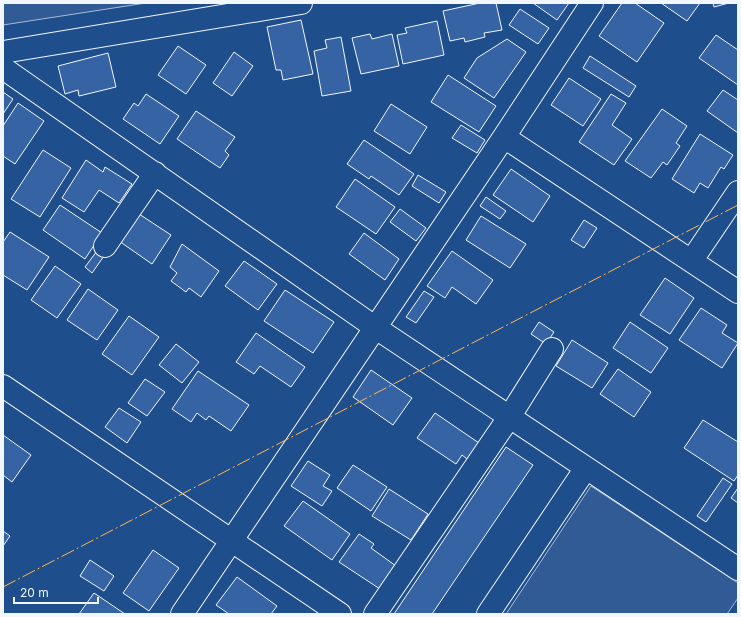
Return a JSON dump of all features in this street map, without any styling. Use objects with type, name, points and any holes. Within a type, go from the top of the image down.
[{"type":"street","points":[[3,52],[300,3]]},
{"type":"street","points":[[182,614],[376,328],[592,3]]},
{"type":"street","points":[[3,68],[376,328],[738,569]]},
{"type":"street","points":[[504,137],[692,260],[738,292]]},
{"type":"street","points":[[105,246],[155,173]]},
{"type":"street","points":[[692,260],[738,192]]},
{"type":"street","points":[[375,614],[510,416],[552,349]]},
{"type":"street","points":[[3,386],[231,542],[340,614]]},
{"type":"street","points":[[488,614],[586,468]]},
{"type":"shaded area","points":[[3,3],[146,3],[3,25]]},
{"type":"shaded area","points":[[591,486],[738,583],[738,598],[727,614],[506,614]]},
{"type":"building","points":[[480,3],[496,3],[502,30],[484,33],[485,37],[465,42],[464,38],[450,41],[443,11]]},
{"type":"building","points":[[533,3],[569,3],[557,20]]},
{"type":"building","points":[[622,3],[635,3],[664,23],[637,62],[599,36]]},
{"type":"building","points":[[661,3],[700,3],[687,21]]},
{"type":"building","points":[[713,3],[729,3],[714,7]]},
{"type":"building","points":[[520,9],[549,28],[538,44],[509,25]]},
{"type":"building","points":[[301,20],[313,74],[283,80],[281,70],[276,70],[267,27]]},
{"type":"building","points":[[437,21],[444,55],[403,64],[397,35],[407,33],[405,28]]},
{"type":"building","points":[[370,34],[372,39],[392,34],[399,66],[361,74],[352,38]]},
{"type":"building","points":[[716,35],[738,50],[738,85],[699,58]]},
{"type":"building","points":[[341,37],[351,91],[322,96],[314,51],[327,48],[325,40]]},
{"type":"building","points":[[507,39],[526,52],[494,98],[464,78],[477,58]]},
{"type":"building","points":[[178,46],[206,65],[186,94],[158,75]]},
{"type":"building","points":[[234,52],[253,66],[232,96],[213,83]]},
{"type":"building","points":[[108,53],[116,87],[79,96],[78,90],[65,94],[58,66]]},
{"type":"building","points":[[590,56],[636,86],[629,97],[583,68]]},
{"type":"building","points":[[448,75],[496,106],[479,132],[431,102]]},
{"type":"building","points":[[569,78],[601,99],[583,126],[551,105]]},
{"type":"building","points":[[723,90],[738,100],[738,133],[707,111]]},
{"type":"building","points":[[3,92],[13,99],[3,114]]},
{"type":"building","points":[[146,94],[179,116],[160,144],[123,119],[134,103],[138,106]]},
{"type":"building","points":[[611,94],[626,103],[612,125],[632,139],[614,165],[579,142]]},
{"type":"building","points":[[18,103],[44,121],[15,164],[3,156],[3,126]]},
{"type":"building","points":[[391,104],[427,127],[410,154],[374,131]]},
{"type":"building","points":[[662,109],[687,126],[676,143],[680,146],[667,165],[663,162],[651,178],[625,161]]},
{"type":"building","points":[[196,111],[235,137],[225,151],[229,155],[220,168],[177,139]]},
{"type":"building","points":[[461,125],[485,140],[477,153],[452,138]]},
{"type":"building","points":[[700,134],[733,155],[724,169],[721,167],[708,188],[700,183],[694,193],[672,179]]},
{"type":"building","points":[[364,140],[414,174],[399,195],[371,176],[369,179],[347,164]]},
{"type":"building","points":[[43,150],[71,168],[40,217],[11,199]]},
{"type":"building","points":[[86,160],[103,172],[105,167],[132,184],[119,203],[99,190],[84,212],[62,198]]},
{"type":"building","points":[[511,169],[550,196],[533,222],[493,195]]},
{"type":"building","points":[[418,175],[446,192],[439,203],[412,186]]},
{"type":"building","points":[[355,179],[395,207],[376,234],[336,207]]},
{"type":"building","points":[[486,197],[506,211],[500,219],[480,206]]},
{"type":"building","points":[[60,205],[102,233],[85,259],[43,230]]},
{"type":"building","points":[[400,209],[426,228],[416,241],[390,222]]},
{"type":"building","points":[[139,214],[171,235],[152,264],[119,241]]},
{"type":"building","points":[[481,216],[526,244],[510,268],[466,240]]},
{"type":"building","points":[[584,220],[597,228],[584,248],[571,240]]},
{"type":"building","points":[[10,232],[49,257],[27,290],[3,275],[3,242]]},
{"type":"building","points":[[364,233],[399,259],[385,280],[349,254]]},
{"type":"building","points":[[182,244],[219,271],[201,297],[189,288],[186,292],[171,281],[177,273],[170,267]]},
{"type":"building","points":[[97,251],[104,256],[92,273],[85,267]]},
{"type":"building","points":[[452,251],[493,280],[476,304],[452,287],[445,298],[427,286]]},
{"type":"building","points":[[244,261],[277,284],[258,310],[225,286]]},
{"type":"building","points":[[55,266],[81,284],[57,318],[31,300]]},
{"type":"building","points":[[665,278],[694,298],[670,334],[640,315]]},
{"type":"building","points":[[88,289],[118,310],[97,340],[67,320]]},
{"type":"building","points":[[285,290],[334,322],[313,353],[264,321]]},
{"type":"building","points":[[424,291],[434,297],[416,323],[406,317]]},
{"type":"building","points":[[701,308],[727,325],[722,333],[738,343],[722,368],[679,340]]},
{"type":"building","points":[[129,316],[159,337],[132,375],[102,354]]},
{"type":"building","points":[[539,322],[554,332],[546,344],[531,334]]},
{"type":"building","points":[[630,322],[668,348],[651,373],[613,348]]},
{"type":"building","points":[[256,333],[305,367],[291,387],[260,366],[254,374],[236,362]]},
{"type":"building","points":[[572,340],[608,363],[592,388],[556,366]]},
{"type":"building","points":[[176,344],[199,362],[182,383],[159,365]]},
{"type":"building","points":[[618,369],[651,392],[634,417],[600,394]]},
{"type":"building","points":[[371,370],[412,398],[393,425],[353,397]]},
{"type":"building","points":[[198,371],[249,405],[231,431],[209,416],[206,420],[197,413],[191,422],[172,409]]},
{"type":"building","points":[[145,379],[165,392],[147,416],[128,403]]},
{"type":"building","points":[[119,408],[141,422],[127,443],[105,427]]},
{"type":"building","points":[[435,413],[479,443],[467,459],[462,455],[456,464],[417,438]]},
{"type":"building","points":[[703,420],[738,442],[738,475],[734,481],[684,448]]},
{"type":"building","points":[[3,435],[31,455],[12,482],[3,475]]},
{"type":"building","points":[[506,447],[533,465],[432,614],[394,614]]},
{"type":"building","points":[[308,461],[330,475],[323,486],[332,491],[322,506],[291,486]]},
{"type":"building","points":[[353,465],[387,487],[371,511],[337,488]]},
{"type":"building","points":[[723,478],[732,484],[706,522],[697,516]]},
{"type":"building","points":[[738,488],[738,503],[731,498]]},
{"type":"building","points":[[389,489],[428,514],[411,540],[372,516]]},
{"type":"building","points":[[303,501],[350,534],[332,560],[284,526]]},
{"type":"building","points":[[3,531],[10,536],[3,546]]},
{"type":"building","points":[[359,534],[374,544],[371,548],[396,566],[380,589],[339,562]]},
{"type":"building","points":[[153,550],[179,568],[149,611],[123,593]]},
{"type":"building","points":[[90,560],[114,576],[104,591],[80,576]]},
{"type":"building","points":[[237,577],[277,606],[271,614],[229,614],[216,605]]},
{"type":"building","points":[[94,593],[125,614],[79,614]]},
{"type":"power","points":[[3,587],[738,205]]}]
